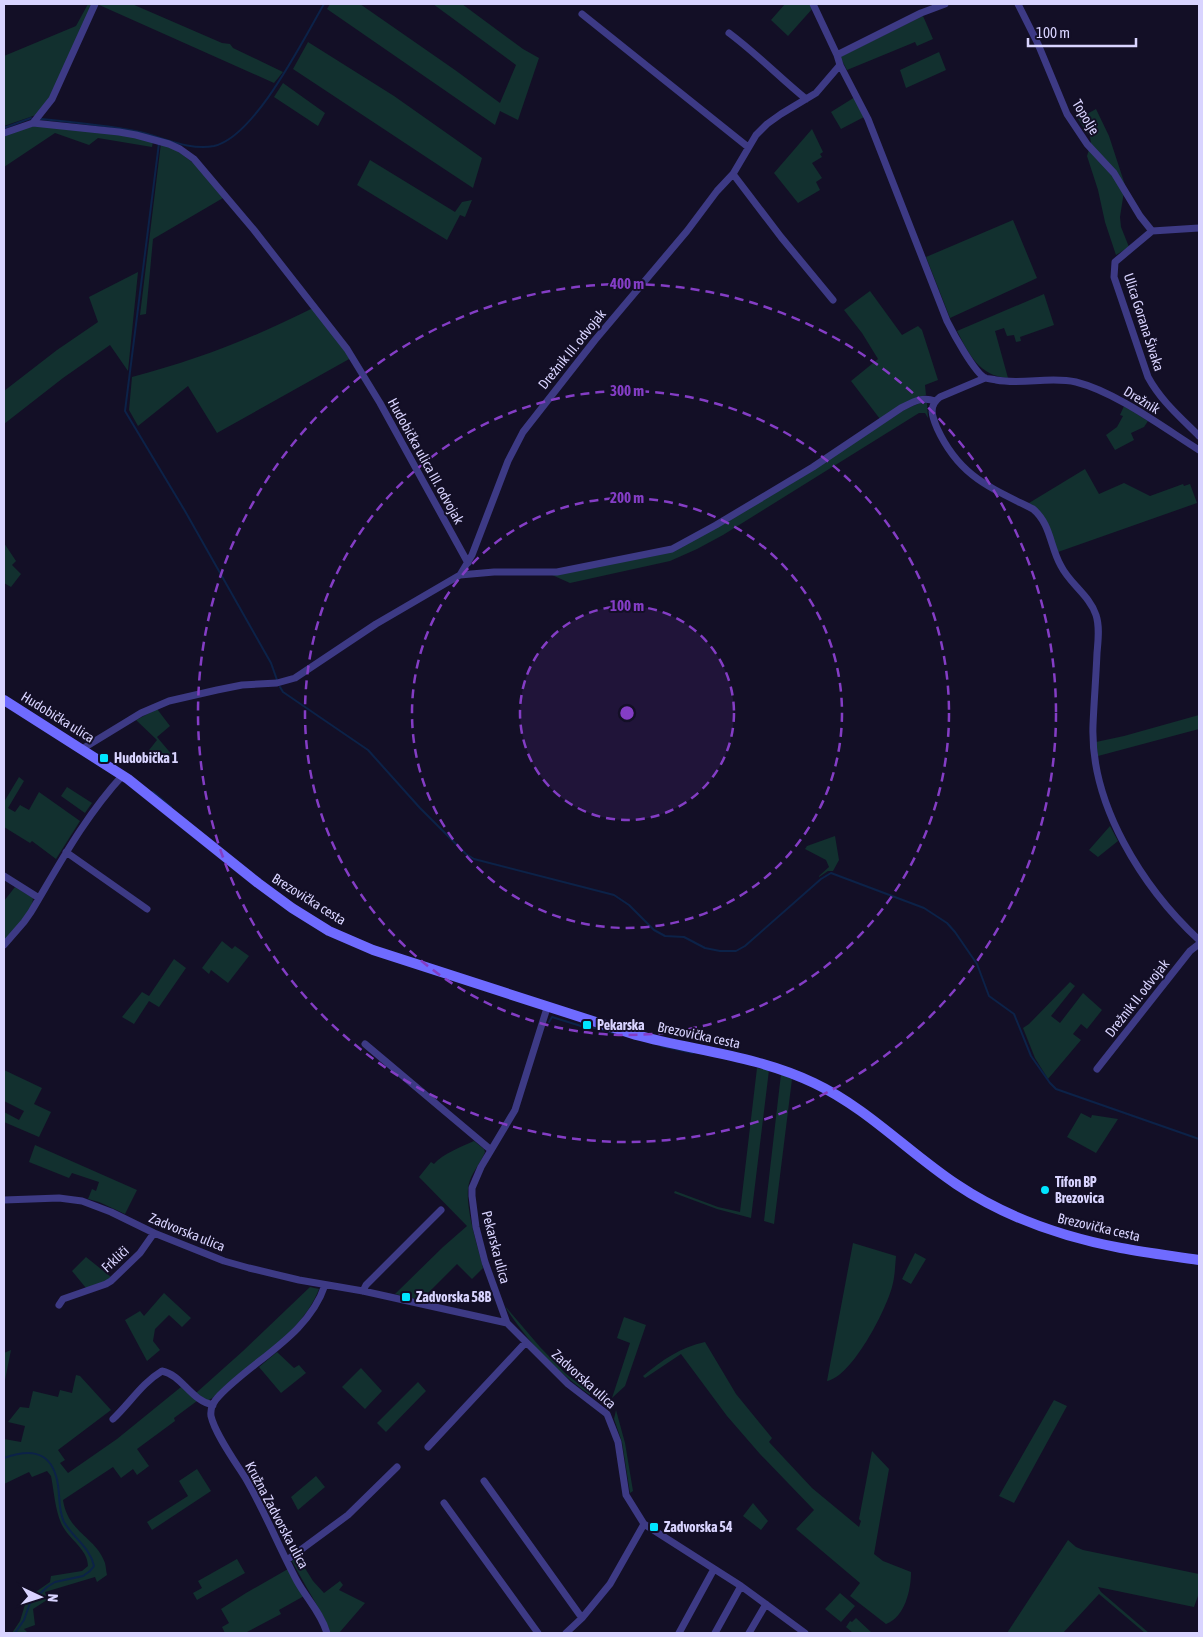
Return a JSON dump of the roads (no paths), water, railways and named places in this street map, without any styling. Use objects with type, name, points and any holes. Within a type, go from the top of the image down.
[{"type":"main road","name":"Hudobička ulica","points":[[4,700],[123,775]]},
{"type":"main road","name":"Brezovička cesta","points":[[123,775],[292,908],[329,930],[373,950],[547,1008],[666,1043],[738,1057],[782,1069],[818,1084],[840,1098],[955,1183],[1005,1211],[1049,1229],[1084,1240],[1121,1248],[1199,1260]]},
{"type":"street","points":[[4,133],[33,123],[52,99],[95,4]]},
{"type":"street","points":[[813,4],[838,55],[840,65],[868,119],[947,321],[963,350],[985,378],[940,397],[935,401],[932,411],[934,420],[942,439],[962,467],[979,481],[1040,515],[1047,527],[1060,566],[1095,613],[1098,636],[1093,727],[1097,769],[1102,793],[1129,851],[1144,876],[1199,942]]},
{"type":"street","points":[[838,55],[921,13],[945,4]]},
{"type":"street","name":"Topolje","points":[[1018,4],[1038,44],[1067,114],[1087,144],[1114,173],[1140,216],[1152,231]]},
{"type":"street","points":[[582,14],[748,147]]},
{"type":"street","points":[[729,33],[806,99]]},
{"type":"street","name":"Drežnik III. odvojak","points":[[468,563],[508,461],[523,432],[595,340],[733,174],[756,136],[767,124],[823,87],[840,65]]},
{"type":"street","name":"Hudobička ulica III. odvojak","points":[[33,123],[136,134],[169,144],[194,159],[254,230],[347,349],[380,403],[468,563]]},
{"type":"street","points":[[733,174],[781,237],[833,300]]},
{"type":"street","points":[[1152,231],[1199,228]]},
{"type":"street","name":"Ulica Gorana Šivaka","points":[[1152,231],[1114,262],[1114,277],[1148,377],[1164,402],[1199,436]]},
{"type":"street","name":"Drežnik","points":[[985,378],[1000,380],[1066,380],[1077,382],[1119,400],[1199,450]]},
{"type":"street","points":[[82,749],[127,721],[169,701],[242,685],[277,683],[295,678],[376,624],[460,575],[494,572],[557,572],[672,548],[716,525],[813,467],[916,400],[928,398],[935,401]]},
{"type":"street","points":[[460,575],[468,563]]},
{"type":"street","points":[[4,945],[24,922],[95,808],[123,775]]},
{"type":"street","points":[[66,852],[147,908]]},
{"type":"street","points":[[4,876],[39,898]]},
{"type":"street","name":"Drežnik II. odvojak","points":[[1097,1069],[1199,942]]},
{"type":"street","name":"Pekarska ulica","points":[[507,1323],[485,1262],[476,1227],[472,1196],[474,1182],[515,1110],[547,1008]]},
{"type":"street","points":[[365,1044],[491,1150]]},
{"type":"street","name":"Zadvorska ulica","points":[[4,1200],[71,1199],[101,1207],[154,1233],[249,1268],[507,1323],[568,1384],[607,1414],[618,1442],[626,1495],[644,1524],[741,1586],[805,1633]]},
{"type":"street","points":[[363,1291],[366,1285],[441,1210]]},
{"type":"street","name":"Frkliči","points":[[59,1305],[64,1299],[111,1281],[140,1253],[154,1233]]},
{"type":"street","points":[[113,1419],[132,1397],[162,1371],[172,1375],[204,1404],[213,1405],[224,1392],[299,1327],[321,1298],[325,1285]]},
{"type":"street","points":[[428,1447],[526,1342]]},
{"type":"street","name":"Kružna Zadvorska ulica","points":[[213,1405],[211,1416],[214,1426],[253,1491],[298,1582],[314,1605],[327,1633]]},
{"type":"street","points":[[287,1560],[348,1515],[398,1467]]},
{"type":"street","points":[[484,1481],[582,1618]]},
{"type":"street","points":[[444,1503],[538,1633]]},
{"type":"street","points":[[566,1633],[582,1618],[610,1584],[644,1524]]},
{"type":"street","points":[[679,1633],[714,1569]]},
{"type":"street","points":[[715,1633],[741,1586]]},
{"type":"street","points":[[750,1633],[766,1604]]},
{"type":"waterway","points":[[41,119],[123,129],[145,133],[184,145],[214,146],[230,139],[246,125],[261,107],[291,62],[324,4]]},
{"type":"waterway","points":[[4,128],[31,118]]},
{"type":"waterway","points":[[159,143],[125,411],[185,511],[271,663],[277,680]]},
{"type":"waterway","points":[[280,687],[283,692],[368,750],[420,808],[466,854],[474,859],[614,895],[629,905],[654,930],[665,936],[684,937],[705,948],[720,951],[736,951],[745,946],[821,879],[831,873],[924,908],[947,923],[955,932],[977,964],[989,996],[1014,1014],[1031,1056],[1056,1089],[1199,1139]]},
{"type":"waterway","points":[[153,792],[171,807]]},
{"type":"waterway","points":[[549,1022],[552,1017],[617,1034]]},
{"type":"waterway","points":[[661,1046],[693,1053]]},
{"type":"waterway","points":[[4,1458],[28,1453],[42,1456],[48,1461],[56,1476],[64,1522],[89,1553],[94,1566],[83,1576],[55,1582],[47,1587],[30,1603],[24,1620],[15,1633]]},
{"type":"place","name":"Hudobička 1","points":[[104,758]]},
{"type":"place","name":"Pekarska","points":[[587,1025]]},
{"type":"place","name":"Tifon BP Brezovica","points":[[1045,1190]]},
{"type":"place","name":"Zadvorska 58B","points":[[406,1297]]},
{"type":"place","name":"Zadvorska 54","points":[[654,1527]]}]
